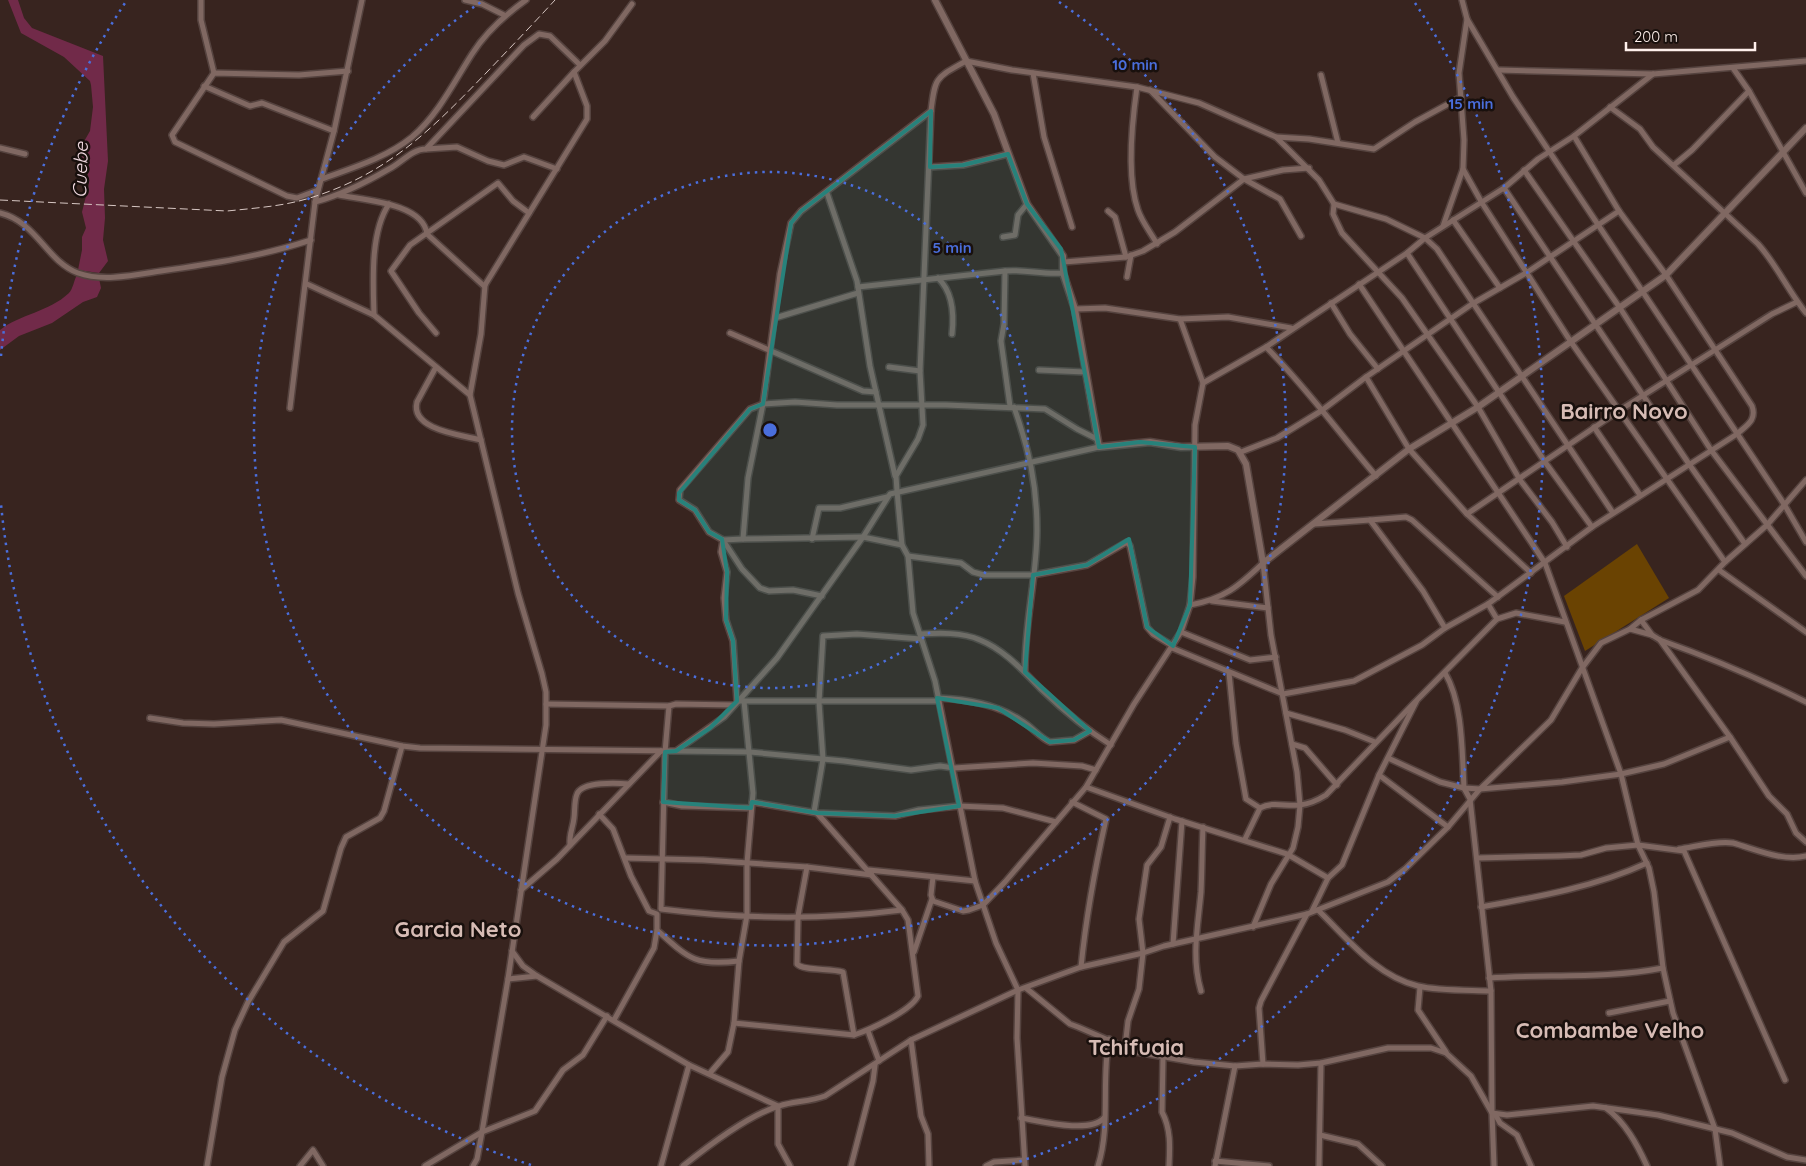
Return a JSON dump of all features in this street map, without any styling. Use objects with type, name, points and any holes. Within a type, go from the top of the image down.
[{"type":"street","points":[[201,0],[201,20],[214,73]]},
{"type":"street","points":[[290,408],[307,284],[315,202],[348,71],[362,0]]},
{"type":"street","points":[[465,0],[482,4],[504,15]]},
{"type":"street","points":[[322,179],[387,153],[411,138],[438,107],[473,52],[504,15],[526,0]]},
{"type":"street","points":[[935,0],[994,114],[1027,204],[1061,250],[1064,262],[1063,273],[1075,309],[1099,447]]},
{"type":"street","points":[[1462,0],[1467,19],[1513,97],[1784,504],[1806,542]]},
{"type":"street","points":[[533,118],[604,41],[632,4]]},
{"type":"street","points":[[1443,226],[1463,169],[1460,55],[1467,19]]},
{"type":"street","points":[[426,149],[524,46],[540,34],[550,36],[580,65]]},
{"type":"street","points":[[896,476],[921,432],[920,371],[931,111],[933,91],[938,78],[966,61],[1033,74],[1137,87],[1199,103],[1276,137],[1338,143],[1374,149],[1415,122],[1461,97]]},
{"type":"street","points":[[1498,70],[1653,74],[1806,61]]},
{"type":"street","points":[[1733,68],[1749,91],[1806,193]]},
{"type":"street","points":[[214,73],[299,75],[348,71]]},
{"type":"street","points":[[477,1166],[543,751],[546,704],[542,674],[518,593],[470,395],[481,334],[485,285],[588,115],[587,106],[574,72]]},
{"type":"street","points":[[214,73],[173,131],[172,135],[175,142],[287,196],[297,198],[318,190]]},
{"type":"street","points":[[1033,74],[1044,137],[1072,228]]},
{"type":"street","points":[[1203,383],[1266,347],[1378,270],[1407,253],[1425,238],[1504,188],[1524,170],[1574,136],[1653,74]]},
{"type":"street","points":[[1321,75],[1338,143]]},
{"type":"street","points":[[204,86],[237,102],[250,106],[262,103],[334,131]]},
{"type":"street","points":[[1137,87],[1133,121],[1134,191],[1138,210],[1158,244]]},
{"type":"street","points":[[1149,89],[1215,157],[1244,179],[1280,199],[1301,236]]},
{"type":"street","points":[[1674,165],[1692,150],[1749,91]]},
{"type":"street","points":[[1610,108],[1640,129],[1652,147],[1725,213],[1772,260],[1797,302],[1806,313]]},
{"type":"street","points":[[743,539],[748,478],[763,404],[780,274],[791,223],[801,211],[931,111]]},
{"type":"street","points":[[1212,601],[1242,582],[1263,563],[1409,449],[1478,407],[1666,275],[1806,128]]},
{"type":"street","points":[[908,556],[961,562],[973,572],[984,575],[1033,575],[1087,565],[1127,542],[1130,546],[1147,627],[1153,634],[1173,647],[1229,673],[1283,694],[1354,681],[1422,645],[1445,628],[1488,604],[1592,527],[1737,434],[1753,420],[1754,412],[1666,275],[1619,211],[1574,136]]},
{"type":"street","points":[[1276,137],[1309,168],[1325,188],[1334,204],[1333,214],[1342,233],[1402,298],[1478,407],[1520,480],[1552,522],[1567,547]]},
{"type":"street","points":[[315,202],[339,195],[390,169],[420,149],[457,147],[488,161],[504,165],[524,157],[557,169]]},
{"type":"street","points":[[0,148],[25,154]]},
{"type":"street","points":[[930,167],[963,165],[1008,154]]},
{"type":"street","points":[[1064,262],[1128,256],[1158,244],[1244,179],[1277,171],[1309,168]]},
{"type":"street","points":[[1463,169],[1482,203],[1572,342],[1725,562]]},
{"type":"street","points":[[1524,170],[1620,308],[1668,380],[1711,450],[1806,576]]},
{"type":"street","points":[[436,333],[419,313],[391,271],[410,245],[449,215],[498,183],[513,201],[529,213]]},
{"type":"street","points":[[1504,188],[1689,464],[1745,544]]},
{"type":"street","points":[[826,193],[858,290],[878,404],[896,476],[902,545],[908,556],[913,613],[935,681],[954,768],[959,806],[975,881],[996,943],[1018,990],[1017,1038],[1025,1163],[994,1162],[986,1166]]},
{"type":"street","points":[[339,195],[407,209],[428,233],[477,280],[485,285]]},
{"type":"street","points":[[374,315],[374,256],[378,234],[389,204]]},
{"type":"street","points":[[1002,237],[1015,235],[1018,215],[1027,204]]},
{"type":"street","points":[[1334,204],[1375,215],[1425,238],[1437,249],[1472,304],[1523,375],[1613,513]]},
{"type":"street","points":[[1108,211],[1115,217],[1128,256],[1127,278]]},
{"type":"street","points":[[1241,452],[1277,438],[1321,411],[1366,377],[1472,304],[1526,272],[1572,240],[1619,211]]},
{"type":"street","points":[[0,214],[20,220],[54,254],[77,273],[101,278],[228,261],[311,240]]},
{"type":"street","points":[[1453,220],[1500,288]]},
{"type":"street","points":[[1407,253],[1545,462],[1592,527]]},
{"type":"street","points":[[775,318],[858,290],[924,278],[1024,270],[1047,274],[1063,273]]},
{"type":"street","points":[[1005,271],[1004,324],[1001,341],[1012,407],[1032,463],[1037,531],[1027,627],[1025,672]]},
{"type":"street","points":[[938,278],[944,284],[952,309],[952,334]]},
{"type":"street","points":[[307,284],[374,315],[470,395]]},
{"type":"street","points":[[1359,284],[1545,563],[1621,774],[1638,845],[1647,863],[1654,892],[1663,968],[1670,1001],[1681,1041],[1704,1096],[1715,1129],[1720,1166]]},
{"type":"street","points":[[1331,302],[1350,334],[1378,369]]},
{"type":"street","points":[[1466,514],[1520,480],[1620,410],[1772,314],[1797,302]]},
{"type":"street","points":[[1075,309],[1105,308],[1180,319],[1228,317],[1291,328]]},
{"type":"street","points":[[932,900],[964,911],[983,905],[1086,787],[1134,704],[1173,647],[1181,632],[1190,605],[1193,568],[1196,418],[1203,383],[1180,319]]},
{"type":"street","points":[[730,333],[863,391],[876,392]]},
{"type":"street","points":[[1266,347],[1311,394],[1321,411],[1376,476]]},
{"type":"street","points":[[436,367],[417,402],[416,407],[419,417],[428,425],[481,440]]},
{"type":"street","points":[[889,367],[920,371]]},
{"type":"street","points":[[1039,370],[1085,372]]},
{"type":"street","points":[[1366,377],[1409,449],[1466,514],[1531,573]]},
{"type":"street","points":[[822,596],[809,592],[769,591],[760,588],[742,569],[723,540],[708,532],[695,510],[679,500],[679,493],[750,409],[763,404],[795,402],[1012,407],[1048,410],[1077,430],[1097,439]]},
{"type":"street","points":[[1594,427],[1640,495]]},
{"type":"street","points":[[812,539],[819,508],[840,508],[887,497],[897,491],[1099,447],[1140,442],[1181,447],[1228,446],[1241,452],[1246,464],[1263,563],[1268,608],[1292,744],[1300,805],[1295,842],[1271,884],[1253,927]]},
{"type":"street","points":[[683,1166],[738,1126],[778,1106],[812,1101],[825,1096],[911,1040],[1018,990],[1082,966],[1312,912],[1388,882],[1406,869],[1448,827],[1470,799],[1551,720],[1582,668],[1601,643],[1630,629],[1641,620],[1698,590],[1725,562],[1767,525],[1806,480]]},
{"type":"street","points":[[676,751],[710,728],[736,703],[783,650],[863,538],[887,497]]},
{"type":"street","points":[[1314,524],[1406,517],[1412,520],[1498,596]]},
{"type":"street","points":[[1370,520],[1423,591],[1445,628]]},
{"type":"street","points":[[723,540],[863,538],[902,545]]},
{"type":"street","points":[[723,540],[721,552],[727,572],[724,598],[726,620],[733,641],[736,703]]},
{"type":"street","points":[[1719,570],[1806,632]]},
{"type":"street","points":[[1190,605],[1212,601],[1268,608]]},
{"type":"street","points":[[1488,604],[1497,619]]},
{"type":"street","points":[[1229,673],[1236,743],[1246,799],[1260,808],[1276,804],[1300,805],[1320,799],[1337,785],[1375,742],[1497,619],[1516,613],[1565,622]]},
{"type":"street","points":[[1641,620],[1652,635]]},
{"type":"street","points":[[1630,629],[1652,635],[1660,640],[1750,674],[1806,702]]},
{"type":"street","points":[[1181,632],[1250,660],[1276,657]]},
{"type":"street","points":[[815,812],[823,760],[819,702],[823,636],[857,634],[920,637],[956,634],[981,640],[1025,672],[1090,732],[1111,745]]},
{"type":"street","points":[[1660,640],[1730,736],[1769,796],[1787,814],[1796,833],[1806,842]]},
{"type":"street","points":[[1445,672],[1452,687],[1456,704],[1464,788],[1470,799],[1491,991],[1494,1166]]},
{"type":"street","points":[[1263,1064],[1260,1001],[1312,912],[1328,878],[1342,865],[1379,775],[1417,700]]},
{"type":"street","points":[[546,704],[670,706],[676,704],[736,703],[744,701],[966,701],[998,708],[1024,722],[1050,742],[1074,740],[1090,732]]},
{"type":"street","points":[[710,1073],[728,1052],[734,1023],[739,961],[747,915],[747,863],[752,805],[750,752],[744,701]]},
{"type":"street","points":[[614,1020],[654,948],[658,930],[662,859],[663,752],[670,706]]},
{"type":"street","points":[[1286,713],[1345,730],[1375,742]]},
{"type":"street","points":[[150,718],[214,724],[281,720],[402,746],[543,751],[750,752],[911,770],[940,766],[954,768],[1033,763],[1082,766],[1096,770]]},
{"type":"street","points":[[1388,758],[1419,774],[1464,788],[1480,789],[1562,782],[1621,774],[1664,764],[1730,736]]},
{"type":"street","points":[[1292,744],[1306,748],[1337,785]]},
{"type":"street","points":[[207,1166],[222,1077],[235,1030],[248,1002],[284,942],[323,911],[340,848],[346,837],[380,818],[384,811],[402,746]]},
{"type":"street","points":[[521,890],[570,845],[663,752]]},
{"type":"street","points":[[1379,775],[1448,827]]},
{"type":"street","points":[[570,845],[569,834],[574,820],[577,795],[580,790],[585,787],[616,782],[629,784]]},
{"type":"street","points":[[1086,787],[1170,817],[1245,839],[1287,854],[1328,878]]},
{"type":"street","points":[[663,802],[682,806],[752,805],[815,812],[895,816],[919,810],[959,806],[1016,810],[1056,822]]},
{"type":"street","points":[[1072,802],[1106,819],[1092,887],[1082,966]]},
{"type":"street","points":[[1245,839],[1260,808]]},
{"type":"street","points":[[734,1023],[854,1035],[868,1030],[917,1000],[918,992],[908,920],[902,910],[815,812]]},
{"type":"street","points":[[599,814],[613,829],[631,876],[649,911],[848,917],[902,910]]},
{"type":"street","points":[[1125,1047],[1128,1021],[1139,989],[1143,953],[1139,919],[1147,865],[1161,847],[1170,817]]},
{"type":"street","points":[[1173,944],[1182,820]]},
{"type":"street","points":[[1201,991],[1196,972],[1196,939],[1201,890],[1203,827]]},
{"type":"street","points":[[1477,858],[1581,855],[1606,848],[1638,845],[1678,849],[1732,843],[1746,848],[1796,858],[1806,856]]},
{"type":"street","points":[[1678,849],[1686,854],[1785,1080]]},
{"type":"street","points":[[625,858],[747,863],[975,881]]},
{"type":"street","points":[[1481,907],[1552,894],[1621,875],[1647,863]]},
{"type":"street","points":[[807,867],[798,916],[796,964],[800,968],[843,972],[854,1035]]},
{"type":"street","points":[[913,955],[932,900],[933,877]]},
{"type":"street","points":[[1312,912],[1380,969],[1398,980],[1420,987],[1491,991]]},
{"type":"street","points":[[658,930],[694,960],[713,964],[739,961]]},
{"type":"street","points":[[512,951],[523,966],[537,976],[688,1065],[710,1073],[778,1106]]},
{"type":"street","points":[[1489,978],[1540,974],[1602,975],[1663,968]]},
{"type":"street","points":[[508,979],[537,976]]},
{"type":"street","points":[[1420,987],[1418,1010],[1446,1053],[1471,1076],[1500,1123],[1517,1135],[1531,1166]]},
{"type":"street","points":[[1026,988],[1070,1024],[1139,1053],[1162,1057],[1235,1066],[1321,1063],[1402,1046],[1431,1048],[1446,1053]]},
{"type":"street","points":[[1609,1012],[1670,1001]]},
{"type":"street","points":[[425,1166],[482,1132],[526,1115],[540,1107],[563,1070],[583,1055],[607,1016]]},
{"type":"street","points":[[851,1166],[877,1063],[868,1030]]},
{"type":"street","points":[[1098,1166],[1105,1132],[1104,1086],[1109,1039]]},
{"type":"street","points":[[911,1040],[921,1116],[928,1134],[929,1166]]},
{"type":"street","points":[[1162,1057],[1162,1112],[1166,1120],[1171,1143],[1169,1166]]},
{"type":"street","points":[[1319,1166],[1321,1063]]},
{"type":"street","points":[[660,1166],[688,1065]]},
{"type":"street","points":[[1235,1066],[1215,1164],[1269,1166]]},
{"type":"street","points":[[778,1106],[778,1144],[790,1166]]},
{"type":"street","points":[[1493,1114],[1507,1115],[1580,1107],[1605,1107],[1658,1115],[1715,1129],[1759,1143],[1792,1158],[1806,1160]]},
{"type":"street","points":[[1605,1107],[1617,1117],[1631,1135],[1647,1166]]},
{"type":"street","points":[[1021,1118],[1059,1125],[1093,1124],[1104,1118]]},
{"type":"street","points":[[1320,1134],[1358,1144],[1382,1166]]},
{"type":"street","points":[[300,1166],[313,1150],[323,1166]]},
{"type":"street","points":[[473,1166],[477,1158]]},
{"type":"highlighted area","points":[[931,111],[930,167],[963,165],[1008,154],[1027,204],[1061,249],[1099,447],[1140,442],[1195,447],[1190,605],[1173,646],[1147,627],[1129,539],[1087,565],[1033,575],[1025,672],[1090,731],[1074,740],[1050,742],[998,708],[937,698],[959,806],[895,816],[817,813],[752,802],[751,808],[663,802],[665,752],[676,751],[710,728],[737,701],[733,641],[726,620],[727,572],[722,539],[709,532],[695,510],[679,500],[679,493],[750,409],[763,404],[791,223],[801,211]]},
{"type":"shaded area","points":[[8,0],[18,0],[24,18],[32,28],[103,56],[108,161],[104,189],[105,218],[103,240],[108,261],[99,273],[78,270],[82,250],[82,237],[86,228],[82,212],[89,184],[87,170],[81,154],[82,145],[90,131],[93,107],[90,81],[64,57],[21,33]]},
{"type":"shaded area","points":[[77,275],[99,278],[101,288],[97,297],[83,302],[52,323],[19,336],[0,350],[0,330],[16,320],[53,305],[69,293]]},
{"type":"shaded area","points":[[1637,544],[1669,598],[1585,651],[1564,596]]},
{"type":"railway","points":[[0,200],[227,211],[282,205],[313,197],[365,175],[409,146],[448,111],[555,0]]},
{"type":"district","name":"Bairro Novo","points":[[1624,411]]},
{"type":"district","name":"Garcia Neto","points":[[458,929]]},
{"type":"district","name":"Combambe Velho","points":[[1610,1030]]},
{"type":"district","name":"Tchifuaia","points":[[1136,1047]]},
{"type":"water label","name":"Cuebe","points":[[80,170]]}]
